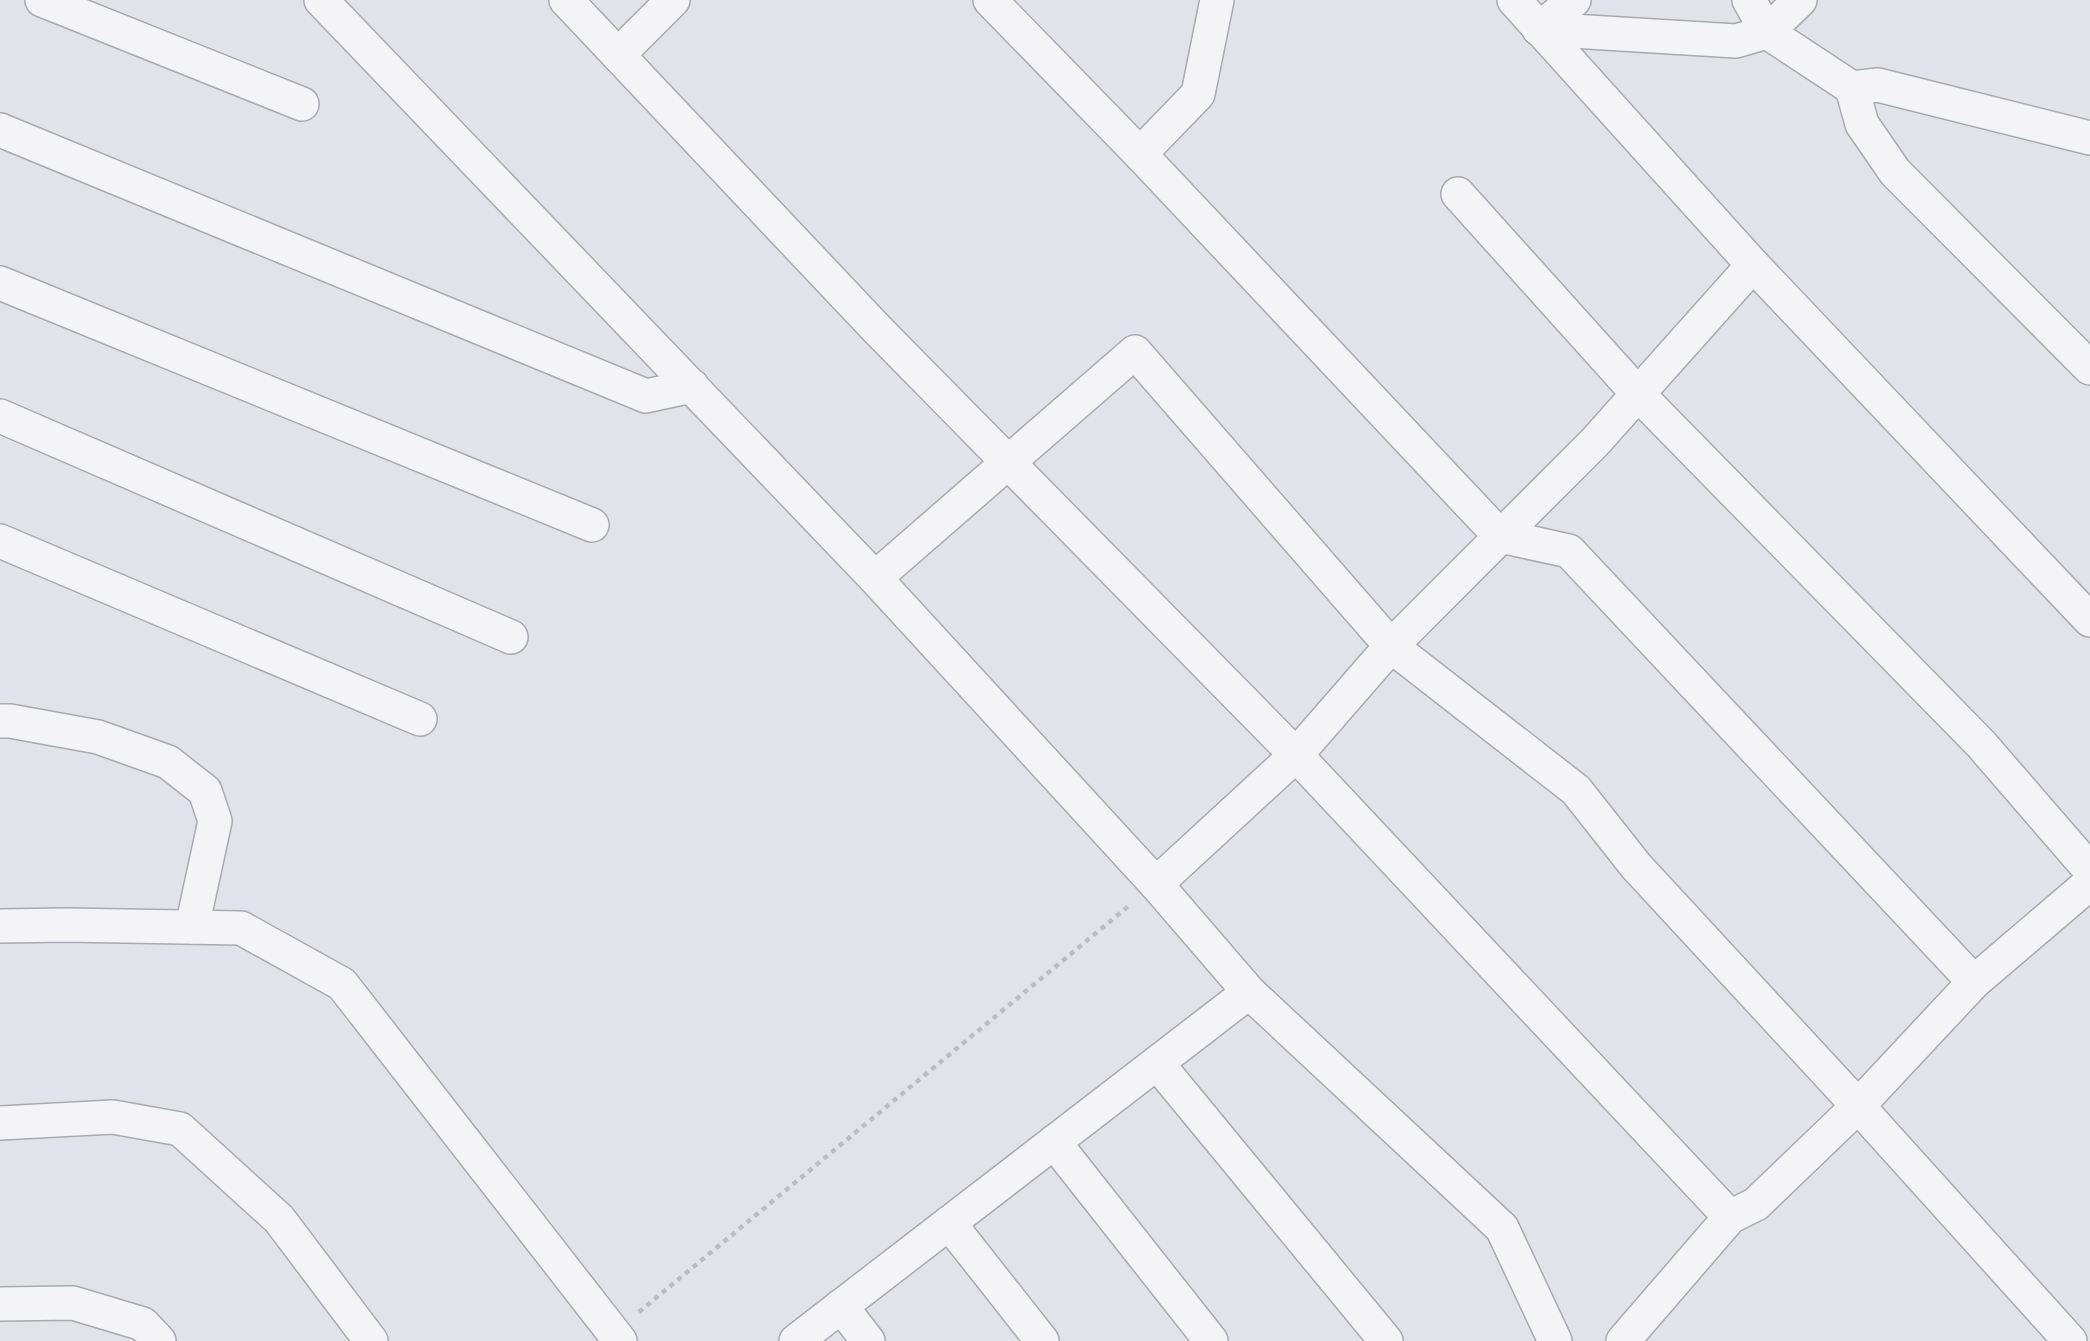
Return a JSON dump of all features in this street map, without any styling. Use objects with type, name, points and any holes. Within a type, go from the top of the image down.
[{"type":"street","points":[[42,0],[302,104]]},
{"type":"street","points":[[321,0],[875,578],[1156,884],[1249,992],[1502,1228],[1555,1341]]},
{"type":"street","points":[[566,0],[875,327],[1296,755],[1730,1217]]},
{"type":"street","points":[[618,55],[673,0]]},
{"type":"street","points":[[990,0],[1140,154],[1500,537],[1569,551],[1974,982]]},
{"type":"street","points":[[1140,154],[1198,94],[1217,0]]},
{"type":"street","points":[[1514,0],[1753,265],[2090,620]]},
{"type":"street","points":[[1539,29],[1574,0]]},
{"type":"street","points":[[1749,0],[1767,32],[1852,88],[1878,85],[2090,138]]},
{"type":"street","points":[[1539,29],[1736,41],[1767,32],[1800,0]]},
{"type":"street","points":[[1852,88],[1861,124],[1895,173],[2090,368]]},
{"type":"street","points":[[0,130],[646,396],[692,386]]},
{"type":"street","points":[[1458,194],[1638,394],[1981,744],[2090,870]]},
{"type":"street","points":[[1156,884],[1296,755],[1391,646],[1595,442],[1753,265]]},
{"type":"street","points":[[0,283],[592,525]]},
{"type":"street","points":[[875,578],[1135,352],[1391,646],[1576,790],[1636,866],[2070,1341]]},
{"type":"street","points":[[0,416],[511,637]]},
{"type":"street","points":[[0,541],[420,719]]},
{"type":"street","points":[[0,721],[98,737],[168,762],[205,791],[215,821],[192,927]]},
{"type":"street","points":[[1623,1341],[1730,1217],[1756,1204],[1858,1106],[1974,982],[2090,883]]},
{"type":"street","points":[[0,926],[241,928],[342,984],[617,1337]]},
{"type":"street","points":[[796,1341],[1249,992]]},
{"type":"street","points":[[1157,1063],[1386,1341]]},
{"type":"street","points":[[0,1123],[113,1117],[180,1129],[278,1219],[371,1341]]},
{"type":"street","points":[[1054,1142],[1211,1341]]},
{"type":"street","points":[[949,1223],[1042,1341]]},
{"type":"street","points":[[0,1304],[73,1303],[143,1324],[159,1341]]},
{"type":"street","points":[[841,1306],[868,1341]]},
{"type":"path","points":[[617,1337],[1156,884]]}]
